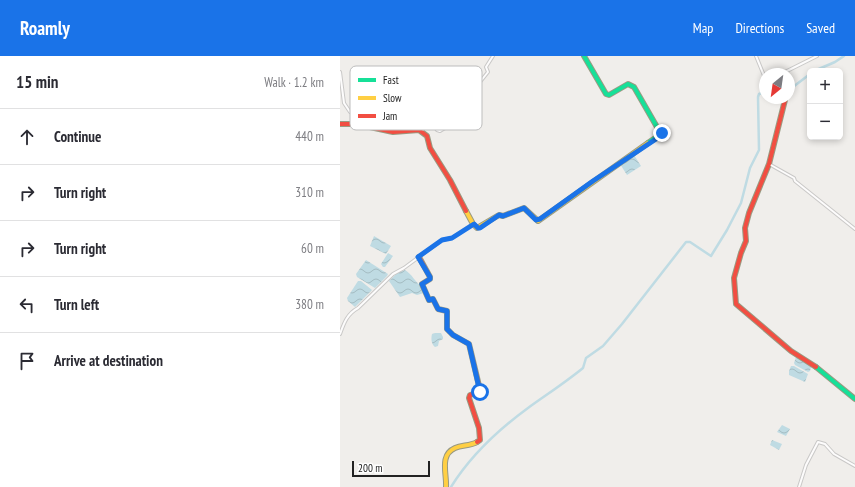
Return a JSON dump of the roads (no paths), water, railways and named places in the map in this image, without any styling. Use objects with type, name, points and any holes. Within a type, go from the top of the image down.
[{"type":"street","points":[[482,80],[488,72],[486,66],[493,56]]},
{"type":"street","points":[[384,130],[393,132],[422,131],[429,140],[430,148],[450,180],[474,224],[478,228],[499,215],[503,216],[524,208],[538,221],[661,134],[634,87],[628,84],[612,94],[606,94],[584,56]]},
{"type":"street","points":[[756,56],[761,68]]},
{"type":"street","points":[[793,68],[817,56]]},
{"type":"street","points":[[340,72],[344,103],[350,112]]},
{"type":"street","points":[[784,104],[769,164],[749,213],[745,228],[746,241],[734,278],[736,304],[791,350],[816,367],[855,399]]},
{"type":"street","points":[[769,164],[794,178],[795,181],[855,229]]},
{"type":"street","points":[[340,334],[345,321],[351,312],[358,308],[393,274],[404,268],[442,240],[452,238],[474,224]]},
{"type":"street","points":[[418,257],[430,277],[430,279],[422,284],[429,300],[433,299],[438,309],[447,311],[447,329],[453,335],[469,344],[480,390],[480,392],[470,395],[469,398],[479,428],[480,440],[476,443],[456,447],[448,453],[445,461],[446,487]]},
{"type":"street","points":[[799,487],[806,465],[818,442],[825,444],[834,454],[855,466]]},
{"type":"water","points":[[634,155],[641,166],[627,175],[620,164]]},
{"type":"water","points":[[374,236],[391,246],[386,254],[370,246]]},
{"type":"water","points":[[388,253],[393,256],[385,267],[383,267],[381,264]]},
{"type":"water","points":[[366,260],[388,274],[375,288],[357,277],[356,274]]},
{"type":"water","points":[[405,270],[422,287],[424,293],[417,295],[412,293],[400,297],[389,281],[398,272]]},
{"type":"water","points":[[358,281],[361,281],[372,290],[355,307],[348,301],[347,298]]},
{"type":"water","points":[[441,333],[443,339],[439,341],[438,346],[435,347],[431,339],[432,334]]},
{"type":"water","points":[[796,357],[811,364],[810,371],[808,372],[795,365],[794,363]]},
{"type":"water","points":[[791,366],[794,366],[808,374],[805,382],[789,375]]},
{"type":"water","points":[[782,425],[790,429],[786,436],[777,432]]},
{"type":"water","points":[[772,440],[782,444],[779,450],[770,445]]},
{"type":"waterway","points":[[821,68],[844,56]]},
{"type":"waterway","points":[[795,85],[807,76]]},
{"type":"waterway","points":[[451,487],[467,464],[496,434],[517,416],[583,368],[586,358],[603,346],[622,324],[686,242],[690,242],[711,256],[741,203],[750,168],[759,150],[759,94]]}]
